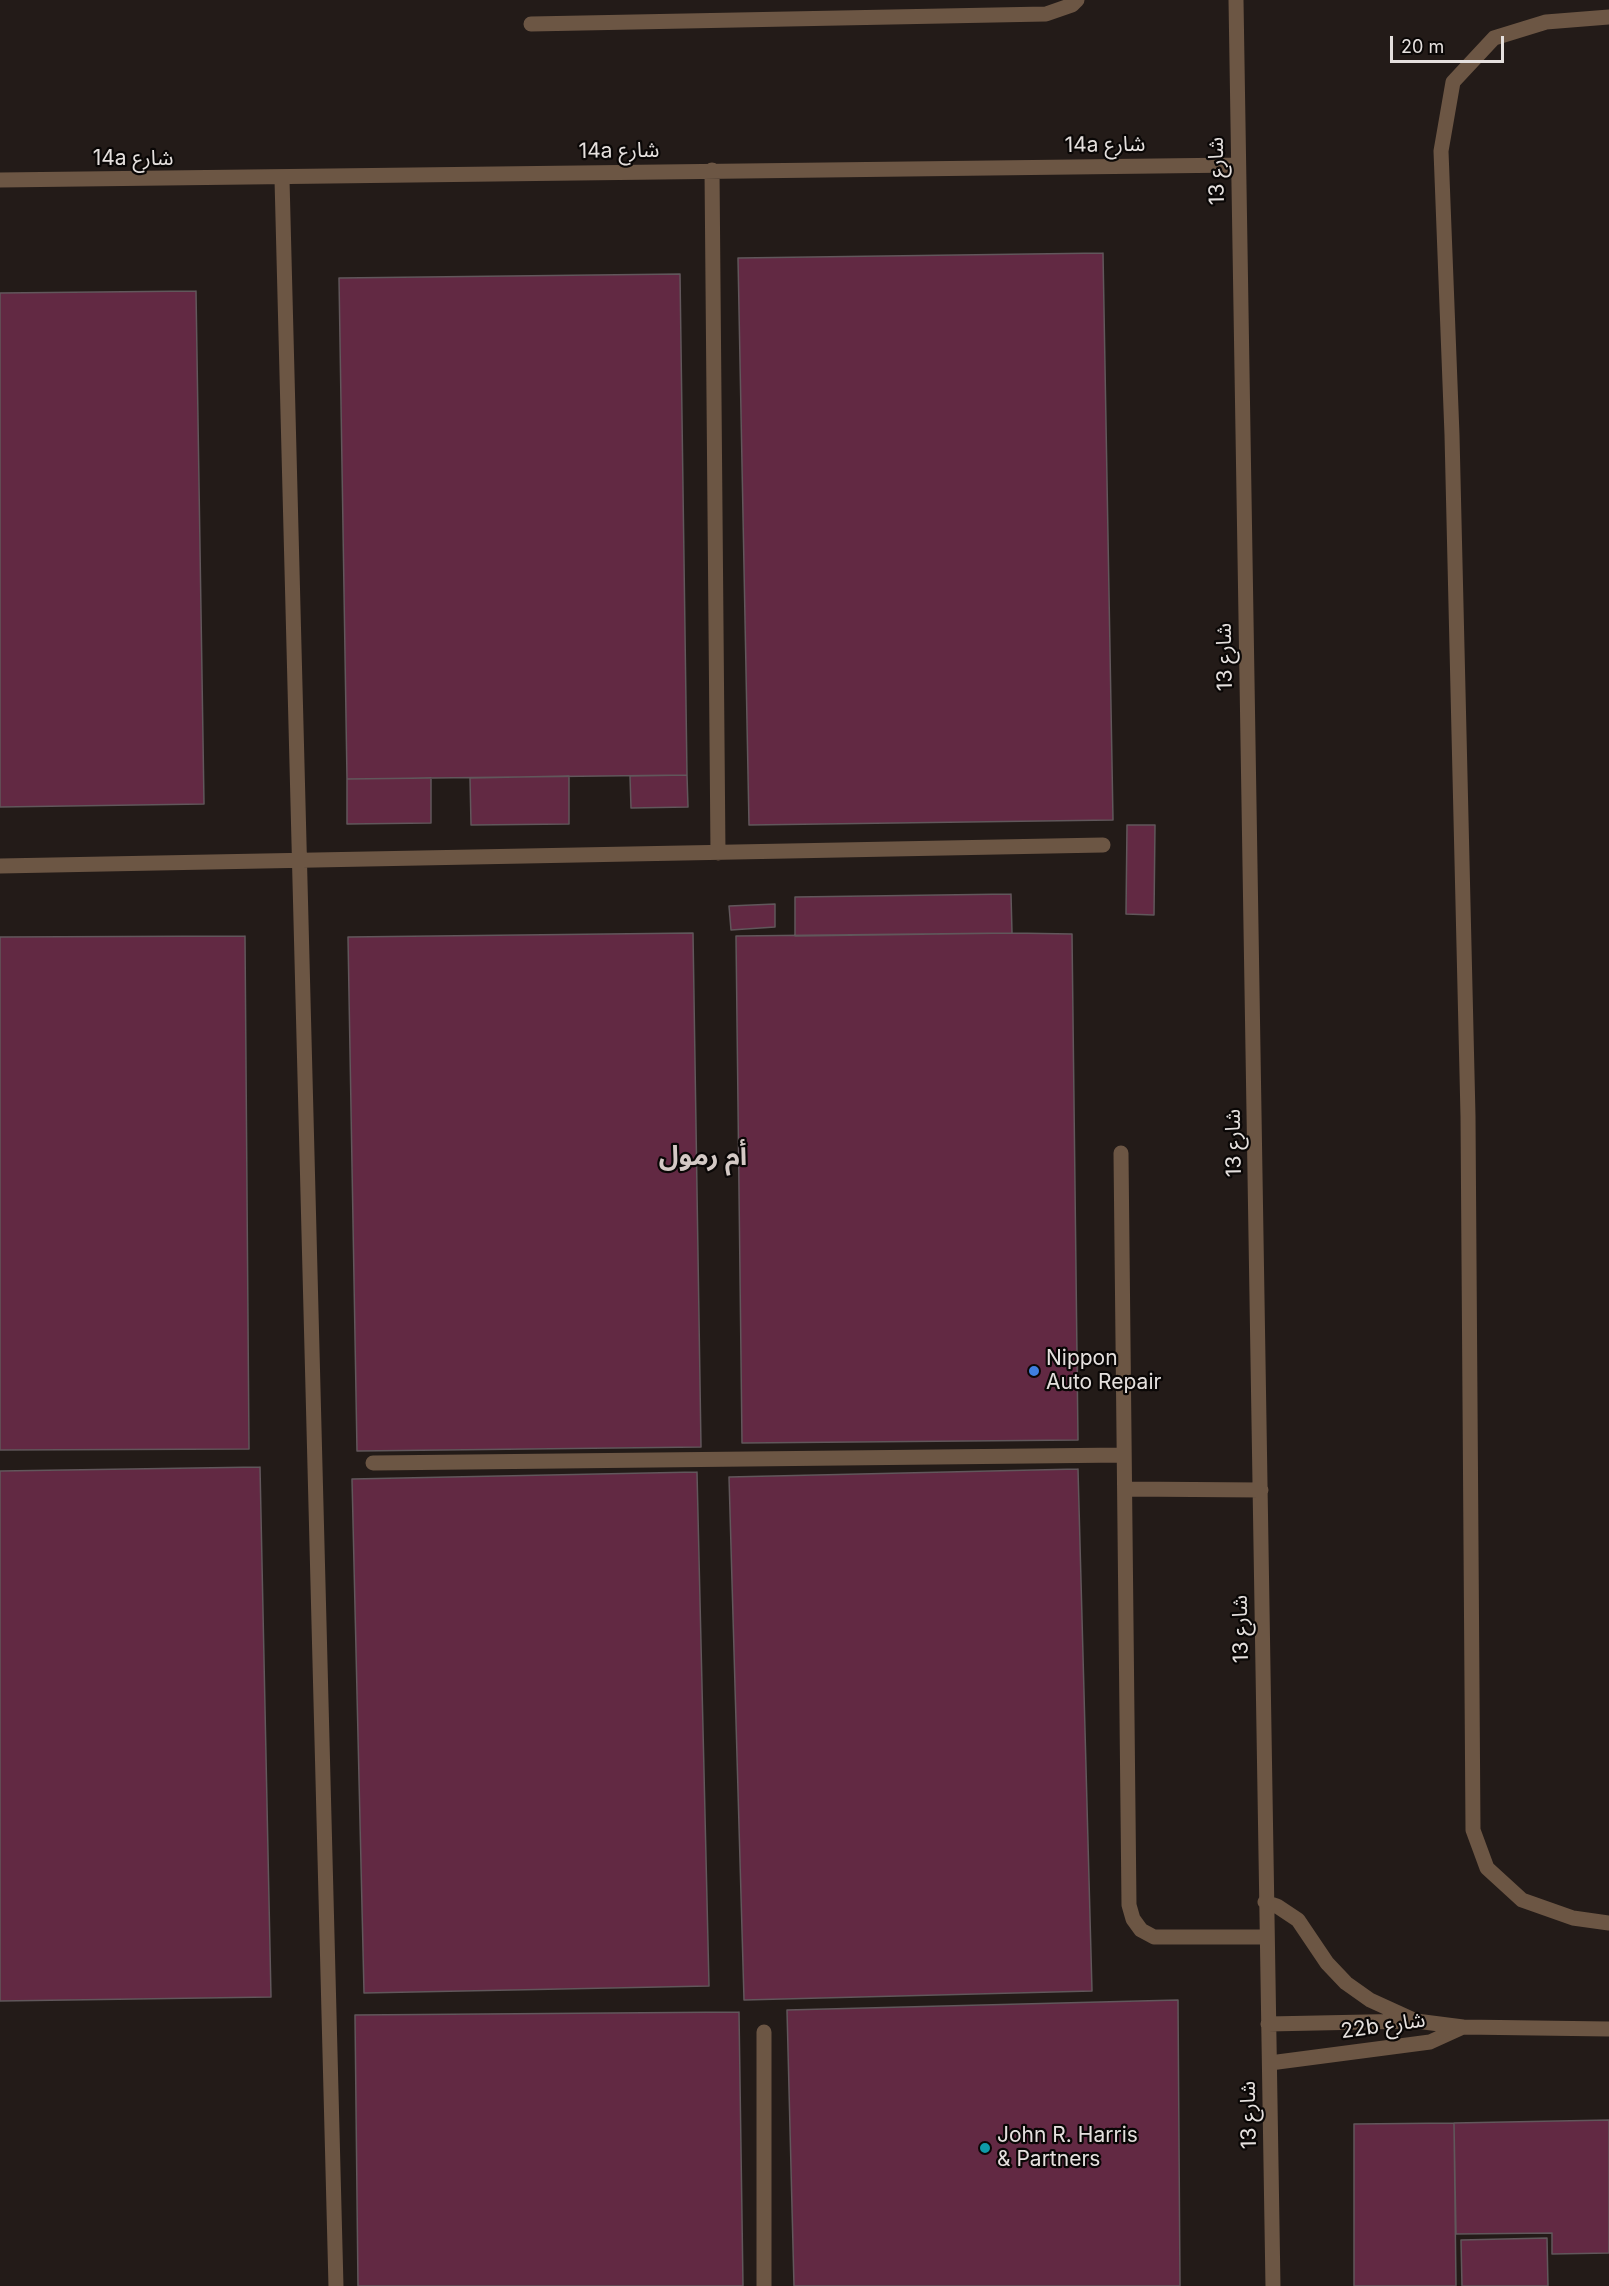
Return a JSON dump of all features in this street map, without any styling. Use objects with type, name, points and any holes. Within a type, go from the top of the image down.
[{"type":"street","points":[[531,24],[1046,14],[1072,5],[1077,0]]},
{"type":"street","name":"شارع 13","points":[[1236,0],[1273,2286]]},
{"type":"street","points":[[1609,16],[1546,22],[1494,38],[1453,82],[1441,151],[1452,435],[1468,1104],[1473,1830],[1487,1868],[1522,1900],[1573,1918],[1609,1923]]},
{"type":"street","name":"14a شارع","points":[[0,180],[282,179],[712,170],[1238,165]]},
{"type":"street","points":[[712,170],[718,853]]},
{"type":"street","points":[[282,179],[336,2286]]},
{"type":"street","points":[[0,866],[1103,845]]},
{"type":"street","points":[[1121,1153],[1129,1905],[1133,1919],[1141,1930],[1154,1937],[1267,1937]]},
{"type":"street","points":[[373,1463],[1124,1455]]},
{"type":"street","points":[[1125,1489],[1261,1490]]},
{"type":"street","points":[[1265,1902],[1288,1912],[1298,1920],[1327,1964],[1346,1983],[1370,2000],[1416,2022]]},
{"type":"street","points":[[1268,2024],[1416,2022],[1463,2027]]},
{"type":"street","name":"22b شارع","points":[[1270,2063],[1430,2042],[1463,2027],[1609,2030]]},
{"type":"street","points":[[764,2032],[764,2286]]},
{"type":"building","points":[[1103,253],[1113,820],[749,825],[738,258]]},
{"type":"building","points":[[680,274],[687,775],[347,779],[339,278]]},
{"type":"building","points":[[196,291],[204,804],[0,807],[0,293]]},
{"type":"building","points":[[687,775],[688,807],[631,808],[630,776]]},
{"type":"building","points":[[569,776],[569,824],[471,825],[470,778]]},
{"type":"building","points":[[431,778],[431,823],[347,824],[347,779]]},
{"type":"building","points":[[1127,825],[1155,825],[1154,915],[1126,914]]},
{"type":"building","points":[[1011,894],[1012,933],[795,936],[795,897]]},
{"type":"building","points":[[775,904],[775,927],[731,930],[729,906]]},
{"type":"building","points":[[693,933],[701,1447],[357,1451],[348,937]]},
{"type":"building","points":[[1072,934],[1078,1440],[742,1443],[736,936]]},
{"type":"building","points":[[245,936],[249,1449],[0,1450],[0,937]]},
{"type":"building","points":[[260,1467],[271,1997],[0,2001],[0,1471]]},
{"type":"building","points":[[1078,1469],[1092,1991],[744,2000],[729,1477]]},
{"type":"building","points":[[697,1472],[709,1986],[364,1993],[352,1479]]},
{"type":"building","name":"John R. Harris & Partners","points":[[1178,2000],[1180,2286],[794,2286],[787,2010]]},
{"type":"building","points":[[739,2012],[743,2286],[358,2286],[355,2015]]},
{"type":"building","points":[[1609,2120],[1609,2253],[1552,2254],[1552,2233],[1456,2234],[1454,2123]]},
{"type":"building","points":[[1454,2123],[1456,2286],[1354,2286],[1354,2124]]},
{"type":"building","points":[[1547,2238],[1548,2286],[1462,2286],[1461,2240]]},
{"type":"place","name":"Nippon Auto Repair","points":[[1034,1371]]},
{"type":"place","name":"John R. Harris & Partners","points":[[985,2148]]},
{"type":"district","name":"أم رمول","points":[[703,1157]]}]
